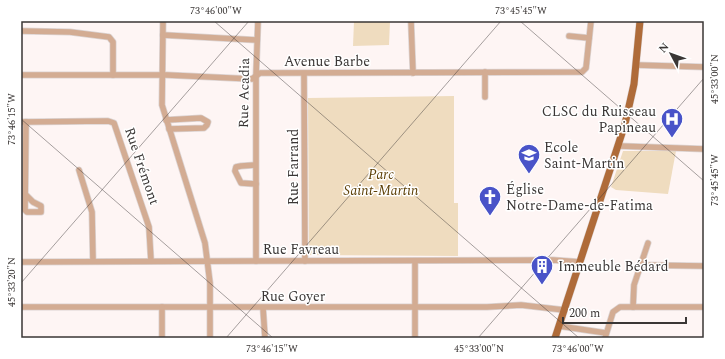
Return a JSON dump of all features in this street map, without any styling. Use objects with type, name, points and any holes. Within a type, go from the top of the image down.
[{"type":"main road","points":[[555,338],[619,146],[630,105],[640,21]]},
{"type":"street","points":[[163,21],[162,105],[200,221],[208,261],[210,338]]},
{"type":"street","name":"Rue Acadia","points":[[256,261],[255,165],[258,21]]},
{"type":"street","points":[[411,21],[413,73]]},
{"type":"street","name":"Avenue Barbe","points":[[21,75],[162,75],[252,79],[260,73],[304,74],[583,71],[586,68],[591,21]]},
{"type":"street","points":[[21,31],[70,32],[109,37],[113,42],[113,75]]},
{"type":"street","points":[[163,35],[257,40]]},
{"type":"street","points":[[569,36],[589,38]]},
{"type":"street","points":[[636,64],[704,67]]},
{"type":"street","points":[[485,72],[485,97]]},
{"type":"street","name":"Rue Farrand","points":[[304,74],[305,261]]},
{"type":"street","points":[[166,120],[201,118],[208,122],[208,125],[204,128],[169,129]]},
{"type":"street","name":"Rue Frémont","points":[[24,122],[108,121],[115,124],[149,226],[151,261]]},
{"type":"street","points":[[24,122],[25,194]]},
{"type":"street","points":[[619,146],[704,149]]},
{"type":"street","points":[[255,165],[241,166],[235,170],[241,183],[256,184]]},
{"type":"street","points":[[79,170],[92,212],[93,261]]},
{"type":"street","points":[[633,307],[633,287],[648,242]]},
{"type":"street","name":"Rue Favreau","points":[[21,262],[553,260],[580,262]]},
{"type":"street","points":[[415,261],[415,338]]},
{"type":"street","points":[[640,265],[704,266]]},
{"type":"street","name":"Rue Goyer","points":[[21,307],[263,308],[521,305],[564,310]]},
{"type":"street","points":[[162,307],[162,338]]},
{"type":"street","points":[[559,326],[605,335],[615,309],[633,307],[704,307]]},
{"type":"street","points":[[263,308],[264,338]]},
{"type":"green space","points":[[354,21],[390,21],[389,45],[353,46]]},
{"type":"green space","name":"Parc Saint-Martin","points":[[454,96],[454,203],[458,203],[458,256],[309,255],[308,98]]},
{"type":"green space","points":[[623,151],[676,151],[668,194],[616,190],[611,187]]},
{"type":"place","name":"CLSC du Ruisseau Papineau","points":[[672,138]]},
{"type":"place","name":"Ecole Saint-Martin","points":[[529,174]]},
{"type":"place","name":"Église Notre-Dame-de-Fatima","points":[[490,216]]},
{"type":"place","name":"Immeuble Bédard","points":[[542,286]]}]
